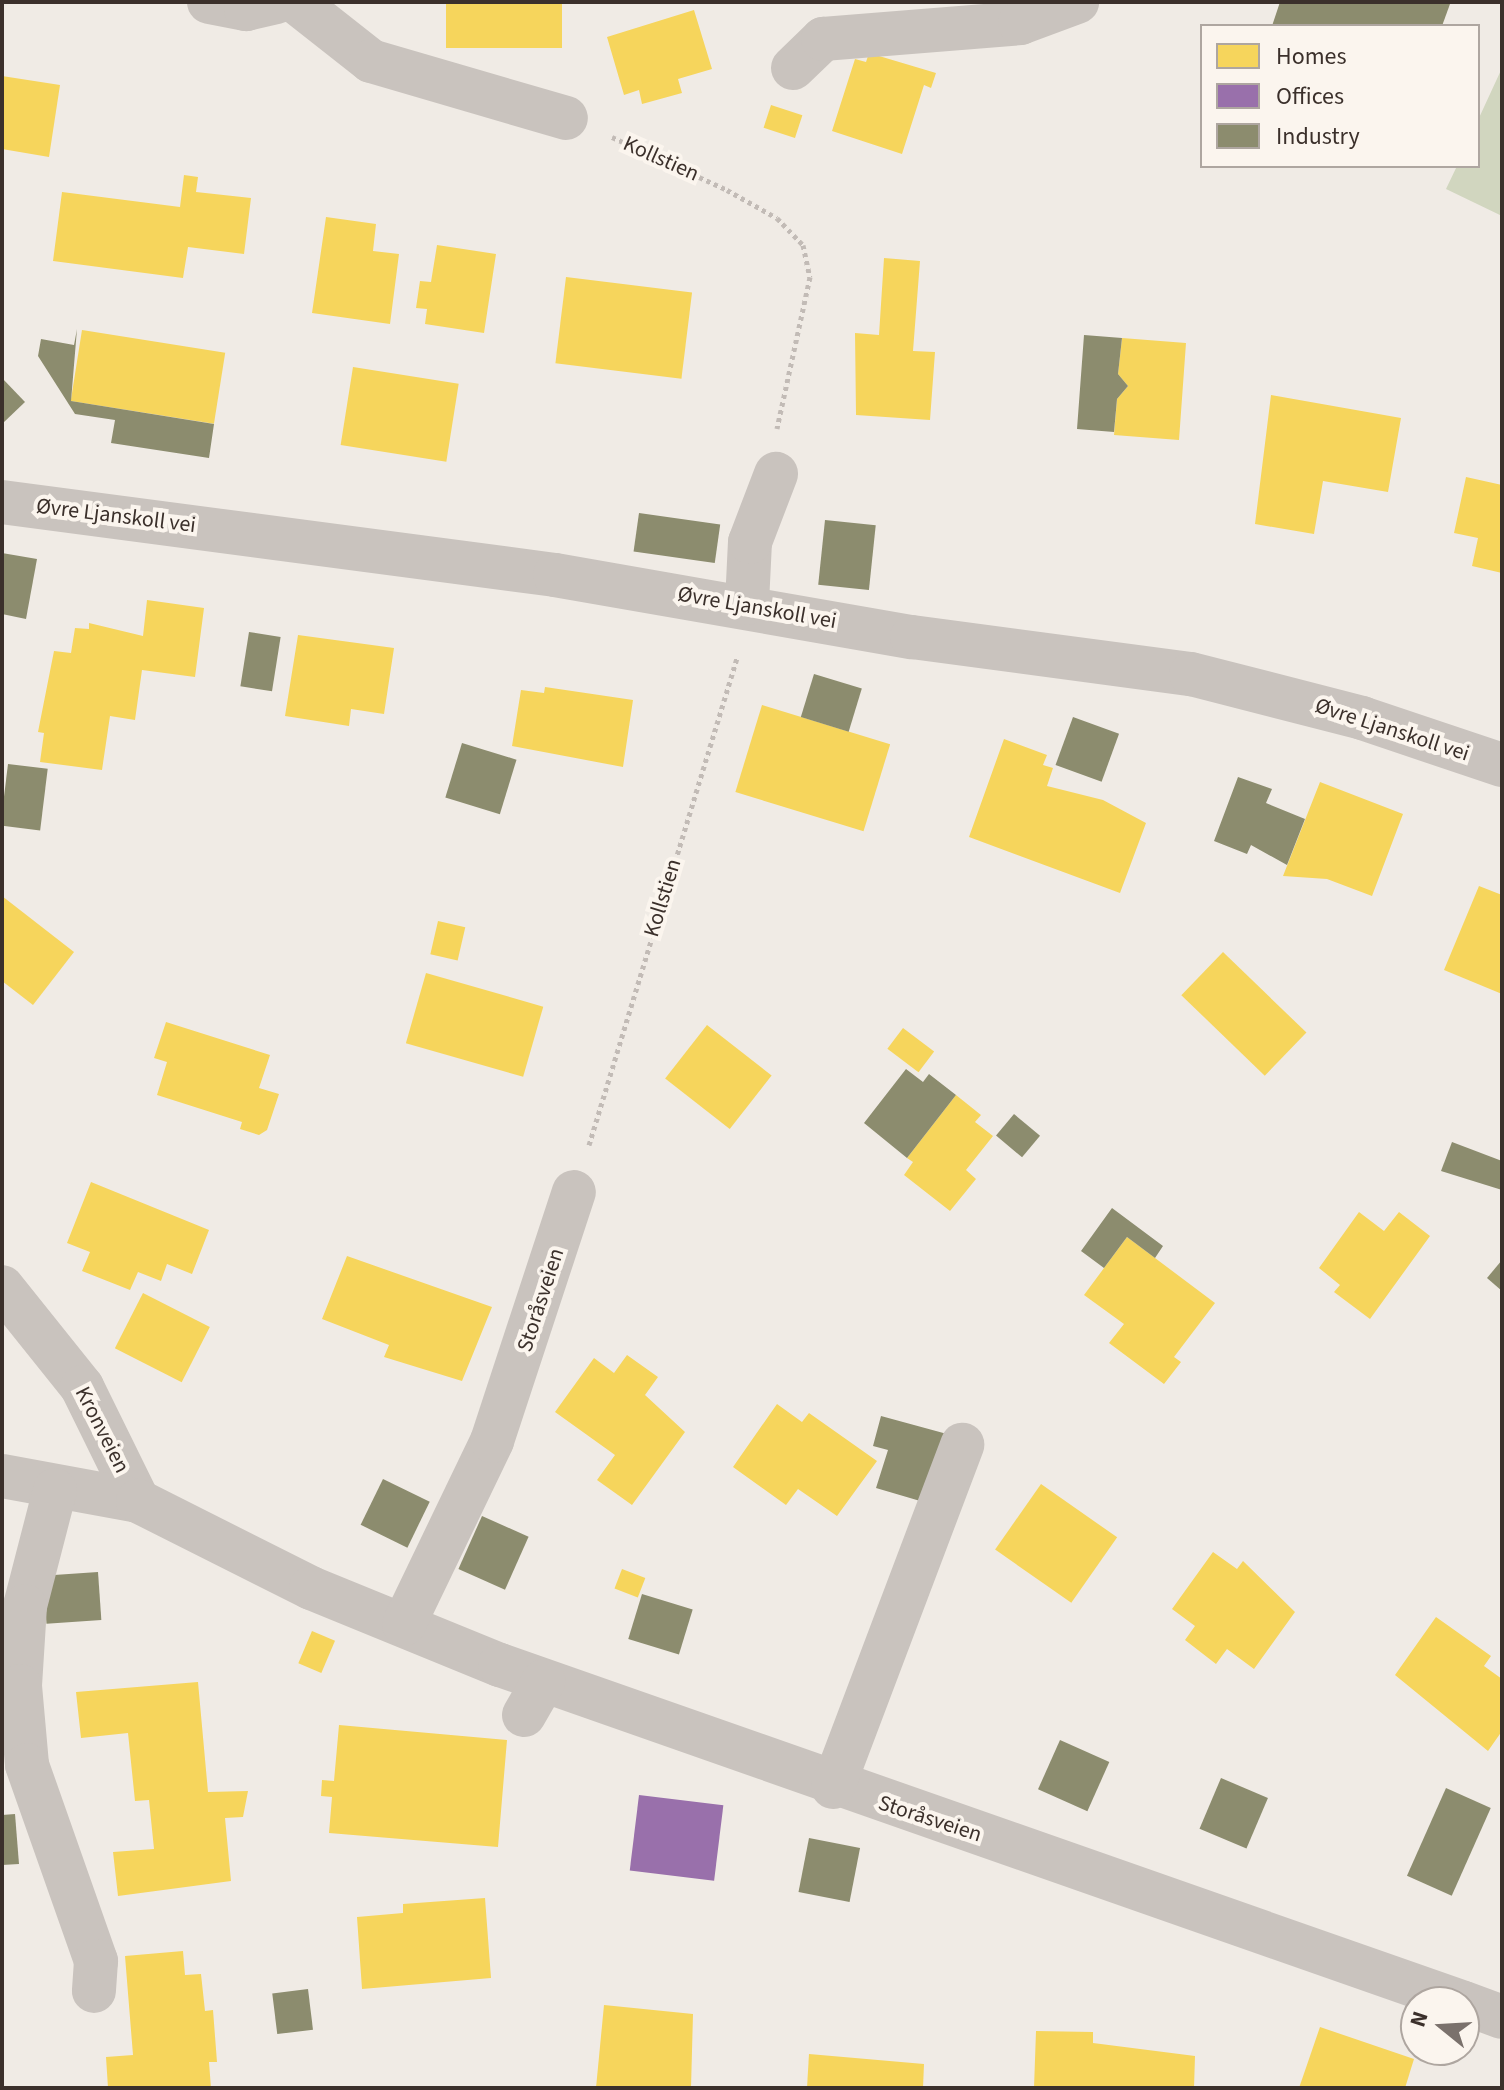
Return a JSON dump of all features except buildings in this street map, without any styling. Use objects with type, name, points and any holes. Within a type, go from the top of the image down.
[{"type":"street","points":[[209,2],[246,9],[276,2]]},
{"type":"street","points":[[296,2],[371,61],[566,118]]},
{"type":"street","points":[[793,68],[823,39],[997,26],[1077,2]]},
{"type":"street","points":[[747,603],[750,542],[776,474]]},
{"type":"street","name":"Øvre Ljanskoll vei","points":[[2,502],[747,603],[912,637],[1217,680],[1502,765]]},
{"type":"street","name":"Storåsveien","points":[[404,1624],[492,1441],[574,1192]]},
{"type":"street","name":"Kronveien","points":[[2,1287],[82,1387],[138,1501]]},
{"type":"street","points":[[833,1787],[962,1445]]},
{"type":"street","points":[[2,1476],[55,1490],[25,1606],[20,1686],[27,1765],[96,1961],[94,1991]]},
{"type":"street","name":"Storåsveien","points":[[55,1490],[138,1501],[311,1588],[404,1624],[534,1698],[833,1787],[1415,1986]]},
{"type":"street","name":"Storåsveien","points":[[1480,2009],[1502,2017]]},
{"type":"path","name":"Kollstien","points":[[566,118],[727,190],[777,218],[803,245],[810,277],[774,440],[776,474]]},
{"type":"path","name":"Kollstien","points":[[574,1192],[737,658],[747,603]]},
{"type":"green space","points":[[1502,68],[1502,216],[1446,189],[1456,168],[1480,168],[1480,116]]}]
